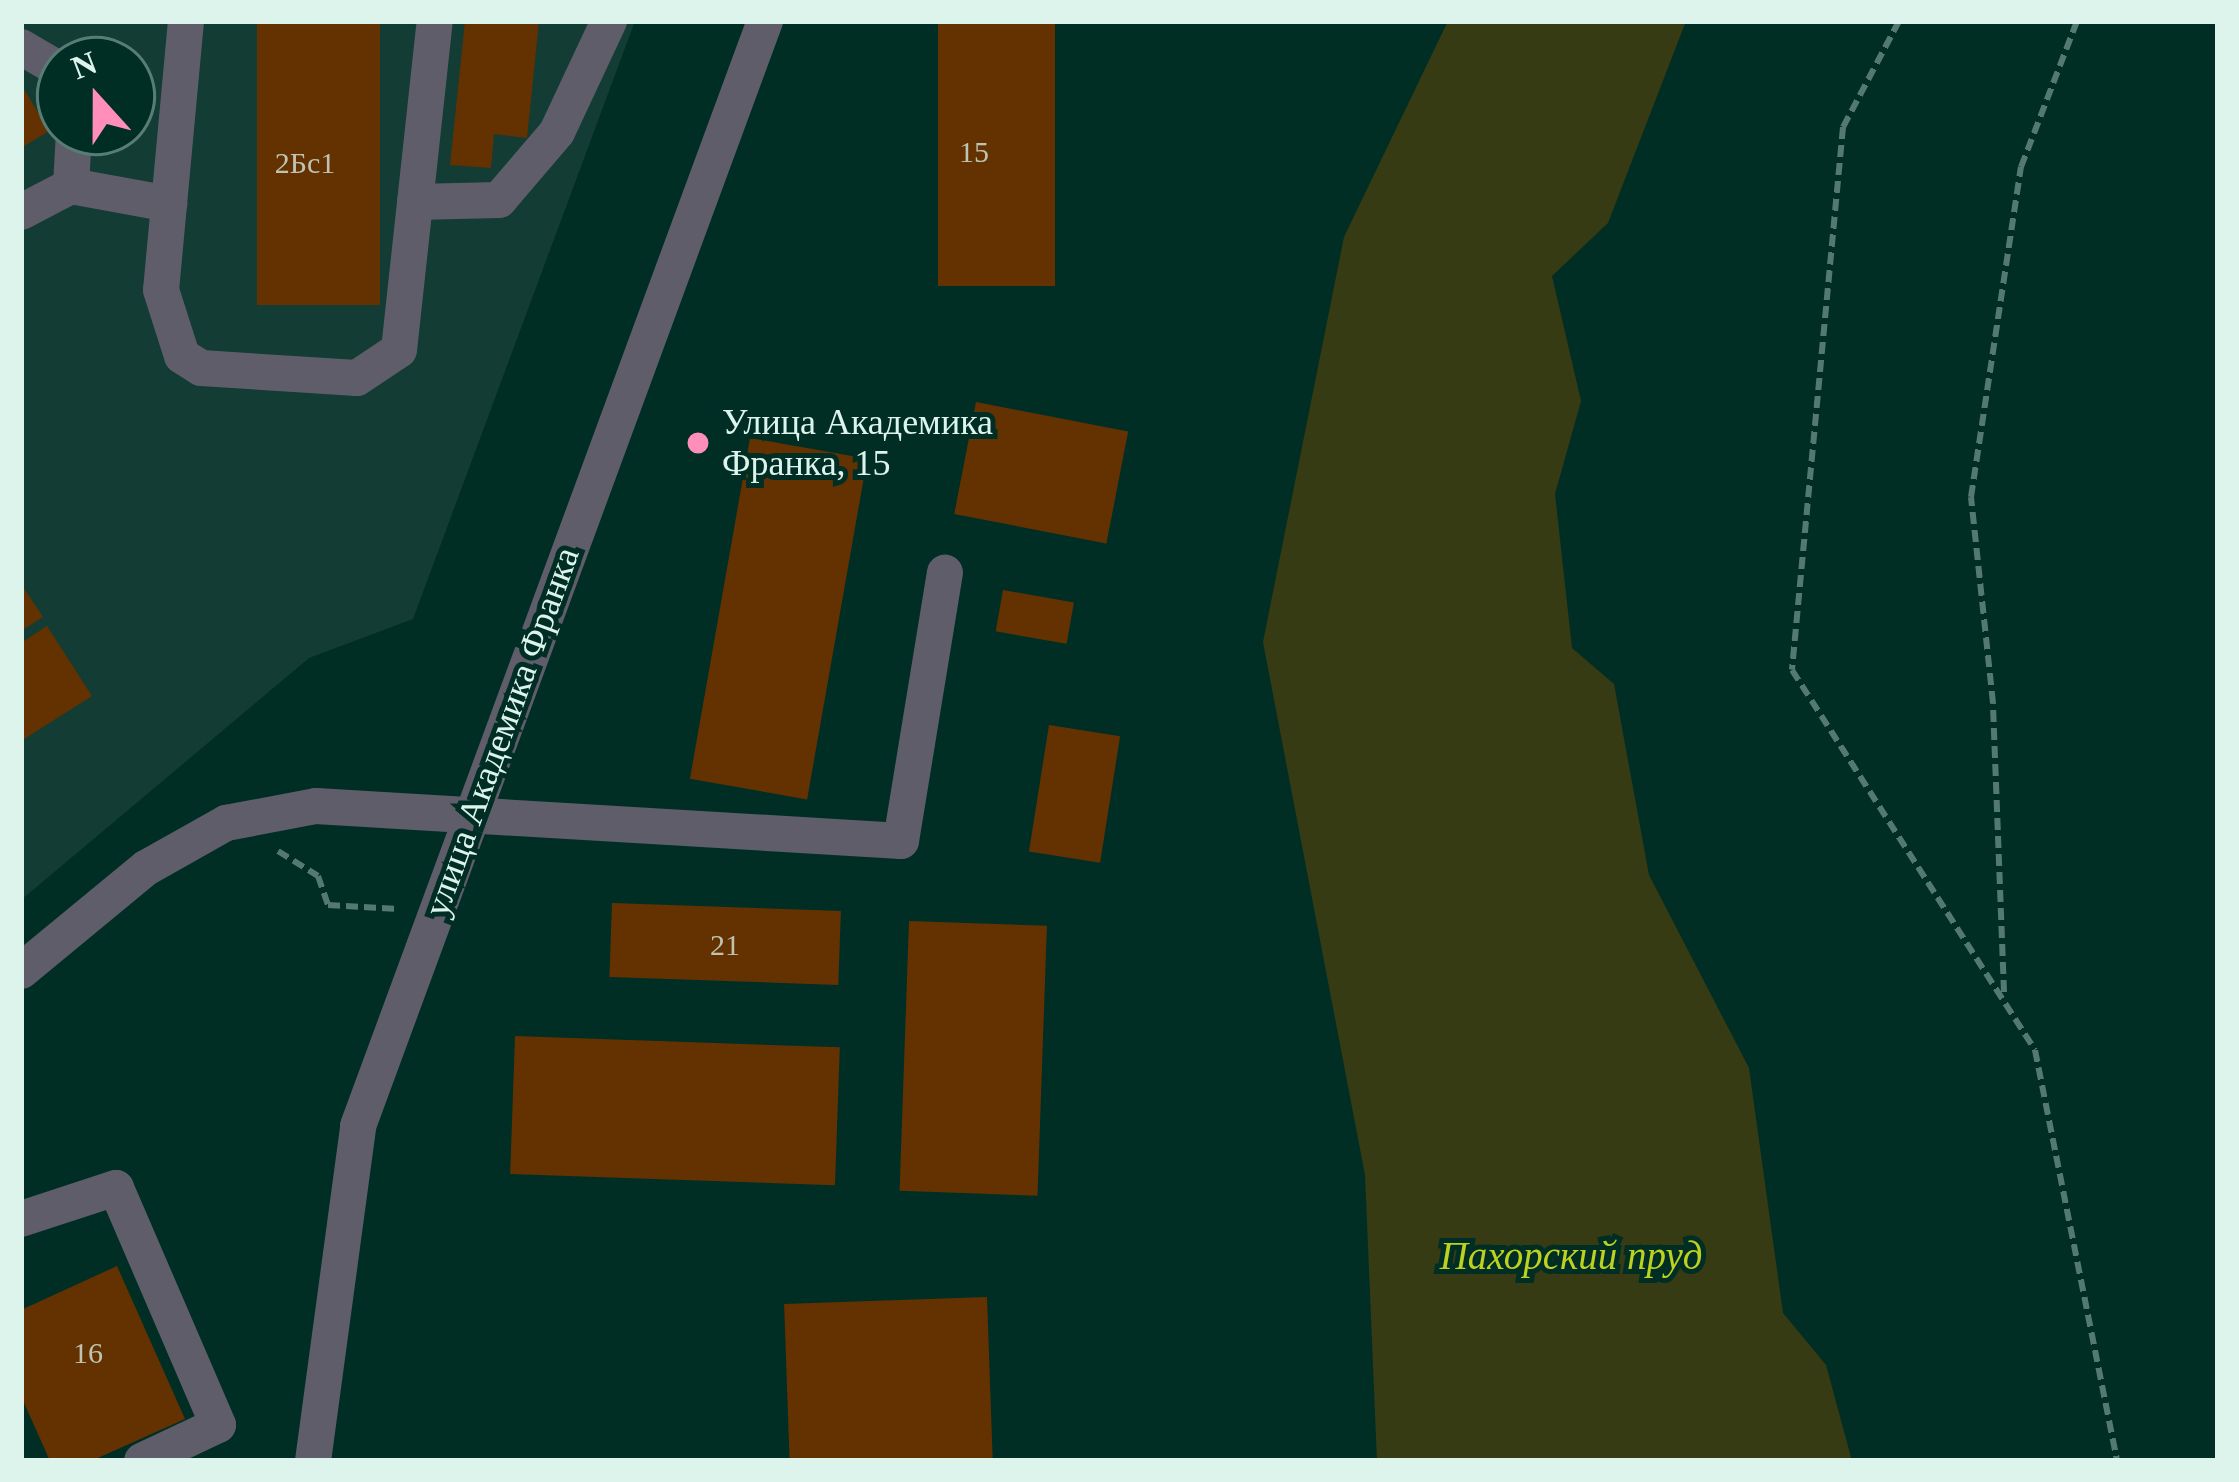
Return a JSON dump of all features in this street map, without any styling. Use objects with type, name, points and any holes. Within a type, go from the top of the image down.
[{"type":"street","points":[[186,21],[161,290],[182,356],[201,368],[357,378],[399,350],[434,21]]},
{"type":"street","points":[[415,202],[499,200],[556,133],[609,21]]},
{"type":"street","name":"улица Академика Франка","points":[[313,1461],[358,1126],[466,820],[765,21]]},
{"type":"street","points":[[71,186],[73,156]]},
{"type":"street","points":[[21,212],[71,186],[169,204]]},
{"type":"street","points":[[21,970],[146,868],[226,823],[316,806],[466,820],[901,841],[945,573]]},
{"type":"street","points":[[21,1219],[116,1188],[218,1425],[142,1461]]},
{"type":"path","points":[[1899,21],[1843,128],[1792,670],[2035,1050],[2117,1461]]},
{"type":"path","points":[[2004,996],[1993,703],[1971,497],[2021,167],[2077,21]]},
{"type":"path","points":[[260,852],[304,861],[328,905],[437,911]]},
{"type":"shaded area","points":[[21,21],[635,21],[413,619],[309,658],[21,900]]},
{"type":"water","name":"Пахорский пруд","points":[[1448,21],[1686,21],[1608,223],[1552,276],[1581,401],[1555,494],[1572,648],[1614,684],[1649,875],[1749,1068],[1783,1313],[1826,1365],[1852,1461],[1377,1461],[1365,1175],[1263,642],[1344,237]]},
{"type":"building","points":[[257,21],[380,21],[380,305],[257,305]]},
{"type":"building","points":[[465,21],[539,21],[527,138],[494,134],[491,168],[450,165]]},
{"type":"building","points":[[938,21],[1055,21],[1055,286],[938,286]]},
{"type":"building","points":[[21,84],[36,109],[36,139],[21,148]]},
{"type":"building","points":[[976,402],[1128,432],[1106,543],[954,514]]},
{"type":"building","points":[[750,438],[867,459],[807,799],[690,779]]},
{"type":"building","points":[[21,584],[43,617],[21,631]]},
{"type":"building","points":[[1003,590],[1074,603],[1067,644],[996,631]]},
{"type":"building","points":[[47,626],[92,696],[21,741],[21,643]]},
{"type":"building","points":[[1049,725],[1120,736],[1100,863],[1029,851]]},
{"type":"building","points":[[612,903],[841,911],[838,985],[609,977]]},
{"type":"building","points":[[909,921],[1047,926],[1037,1196],[900,1191]]},
{"type":"building","points":[[515,1036],[840,1047],[835,1185],[510,1174]]},
{"type":"building","points":[[117,1266],[185,1419],[91,1461],[50,1461],[21,1396],[21,1310]]},
{"type":"building","points":[[987,1297],[993,1461],[790,1461],[784,1304]]},
{"type":"place","name":"Улица Академика Франка, 15","points":[[698,443]]}]
